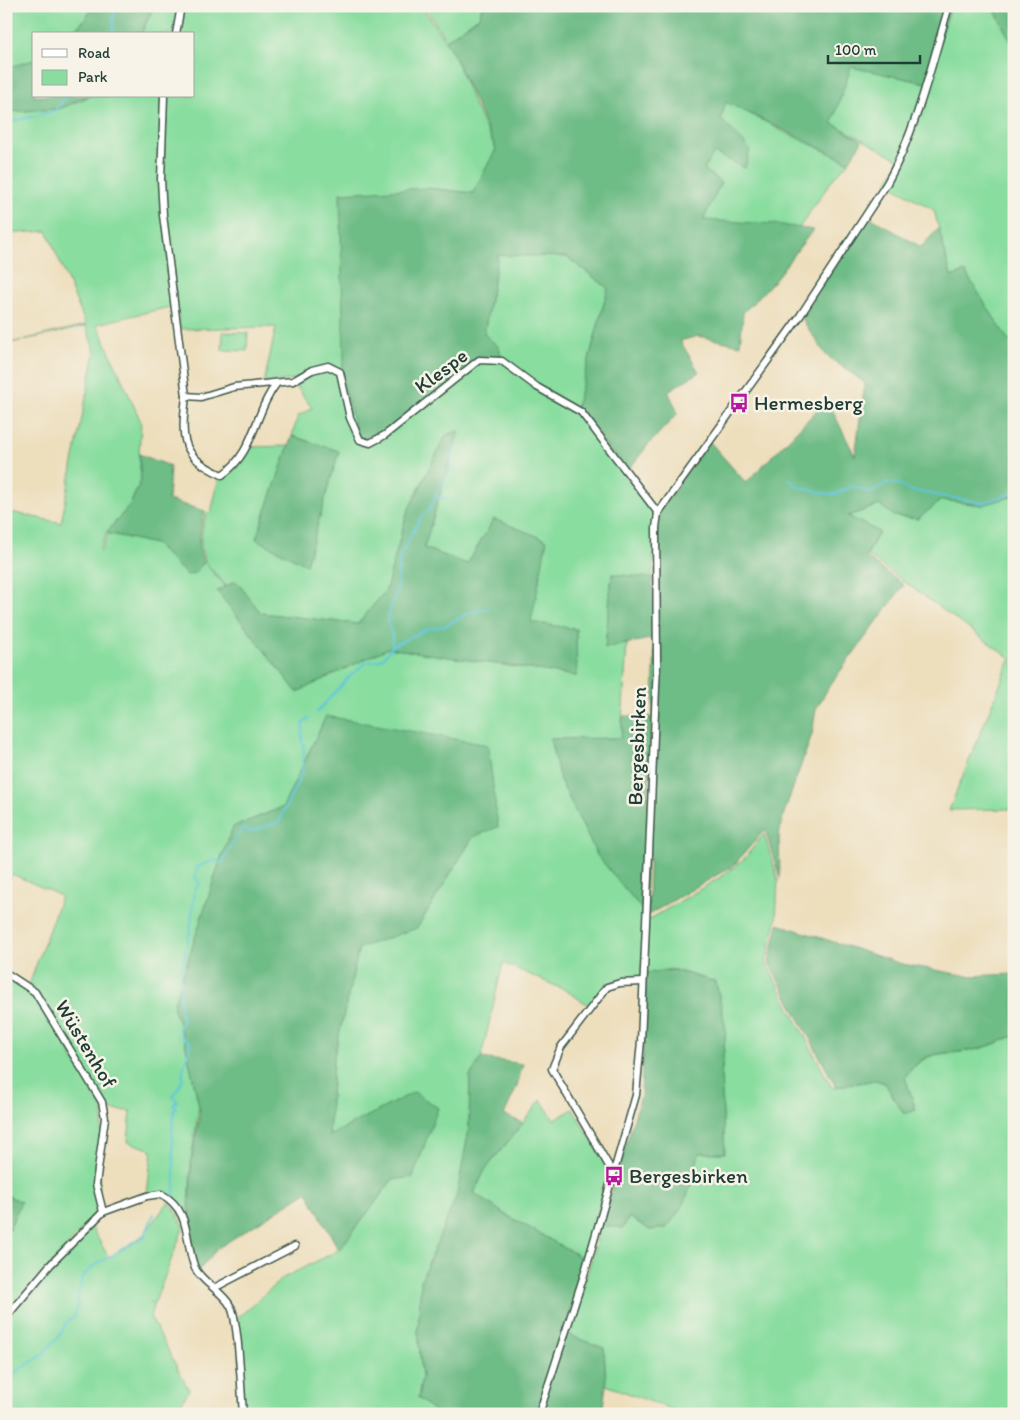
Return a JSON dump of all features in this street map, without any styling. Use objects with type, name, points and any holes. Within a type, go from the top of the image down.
[{"type":"street","points":[[176,32],[181,6]]},
{"type":"street","points":[[658,512],[800,316],[887,183],[900,160],[910,133],[949,6]]},
{"type":"street","points":[[164,98],[161,179],[163,215],[186,396],[182,428],[190,455],[207,468],[222,475],[235,467],[248,447],[258,416],[268,395],[278,383]]},
{"type":"street","name":"Klespe","points":[[186,396],[201,397],[234,387],[293,381],[312,370],[328,366],[340,372],[354,429],[360,440],[370,443],[385,436],[479,360],[502,361],[537,387],[581,412],[658,512]]},
{"type":"street","name":"Bergesbirken","points":[[540,1414],[636,1095],[641,1041],[657,664],[656,528],[658,512]]},
{"type":"street","name":"Wüstenhof","points":[[6,973],[36,992],[102,1102],[105,1118],[96,1184],[103,1212]]},
{"type":"street","points":[[613,1173],[552,1069],[561,1047],[607,987],[620,983],[643,982]]},
{"type":"street","points":[[6,1317],[50,1265],[103,1212],[157,1193],[166,1197],[178,1210],[185,1224],[196,1270],[216,1288],[232,1308],[243,1414]]},
{"type":"street","points":[[216,1288],[295,1246]]},
{"type":"green space","points":[[6,6],[94,6],[81,23],[69,32],[32,32],[32,61],[6,68]]},
{"type":"green space","points":[[94,6],[154,6],[142,32],[71,32],[82,23]]},
{"type":"green space","points":[[154,6],[180,6],[174,32],[142,32]]},
{"type":"green space","points":[[182,6],[422,6],[454,55],[474,105],[496,149],[473,193],[427,188],[340,372],[328,365],[292,380],[264,383],[276,327],[180,329],[164,214],[163,179],[167,98],[195,98],[195,32],[177,32]]},
{"type":"green space","points":[[425,6],[482,6],[480,16],[446,40]]},
{"type":"green space","points":[[482,6],[951,6],[926,83],[851,67],[832,123],[862,141],[849,162],[726,102],[721,119],[750,149],[745,168],[714,153],[704,169],[721,183],[703,220],[776,224],[813,230],[772,283],[743,313],[740,345],[698,336],[680,341],[699,372],[668,391],[678,413],[647,446],[627,472],[576,408],[608,288],[567,257],[498,255],[484,334],[499,347],[502,359],[478,359],[385,434],[370,442],[361,439],[355,428],[340,372],[344,361],[340,193],[427,188],[473,193],[496,149],[454,55],[445,41],[480,16]]},
{"type":"green space","points":[[951,6],[991,6],[1014,48],[1014,340],[1008,340],[965,272],[951,277],[934,210],[887,183],[900,160],[832,123],[851,66],[926,83]]},
{"type":"green space","points":[[991,6],[1014,6],[1014,48],[997,14]]},
{"type":"green space","points":[[32,61],[32,98],[85,98],[59,109],[6,112],[6,68]]},
{"type":"green space","points":[[85,98],[162,98],[160,179],[174,306],[97,324],[141,422],[139,454],[141,480],[130,505],[106,533],[100,550],[102,550],[108,533],[155,544],[187,575],[195,573],[204,562],[225,587],[218,591],[297,692],[388,648],[577,676],[531,623],[467,564],[424,548],[458,431],[446,435],[407,513],[386,590],[358,624],[261,613],[236,581],[226,586],[212,570],[201,548],[207,512],[211,513],[219,477],[229,473],[241,461],[249,447],[289,446],[256,539],[306,564],[339,451],[292,436],[298,416],[312,408],[293,382],[315,370],[326,369],[339,373],[479,362],[502,362],[580,414],[656,513],[652,578],[612,574],[605,648],[627,644],[621,738],[550,739],[560,780],[597,855],[645,913],[641,980],[629,979],[606,984],[590,1006],[565,990],[503,963],[481,1058],[470,1076],[469,1128],[457,1195],[421,1281],[418,1331],[422,1377],[418,1398],[438,1414],[245,1414],[236,1319],[283,1278],[339,1250],[392,1180],[414,1093],[329,1136],[333,1061],[359,947],[417,928],[473,837],[326,716],[283,807],[233,827],[220,861],[173,1006],[185,1042],[199,1106],[191,1159],[188,1227],[167,1195],[147,1194],[152,1150],[128,1142],[131,1111],[107,1110],[29,985],[61,896],[12,874],[6,888],[6,511],[61,523],[95,352],[86,326],[6,344],[86,325],[47,231],[6,234],[6,112],[59,109]]},
{"type":"green space","points":[[726,101],[784,132],[849,162],[833,179],[799,228],[702,220],[721,183],[703,169],[714,152],[745,167],[721,119]]},
{"type":"green space","points":[[866,215],[921,247],[939,228],[951,277],[965,272],[1008,340],[1014,340],[1014,496],[982,505],[941,500],[918,519],[894,516],[880,505],[848,516],[879,532],[866,557],[904,585],[830,685],[816,709],[812,734],[784,813],[779,835],[780,878],[765,829],[734,865],[648,915],[658,513],[709,441],[746,483],[827,400],[855,456],[865,383],[826,355],[800,316]]},
{"type":"green space","points":[[498,255],[567,257],[608,288],[576,408],[538,386],[502,359],[484,334]]},
{"type":"green space","points":[[223,332],[248,333],[247,351],[222,350]]},
{"type":"green space","points":[[459,431],[424,548],[467,564],[494,519],[547,540],[531,622],[576,629],[577,676],[388,648],[297,692],[217,591],[236,581],[261,613],[358,624],[386,590],[407,513],[446,435]]},
{"type":"green space","points":[[292,436],[339,451],[306,565],[256,539]]},
{"type":"green space","points":[[139,454],[170,466],[168,500],[205,511],[199,544],[204,562],[195,573],[187,575],[155,544],[106,533],[130,505],[141,480]]},
{"type":"green space","points":[[1014,496],[1014,661],[867,555],[879,532],[848,516],[880,505],[894,516],[918,519],[941,500],[982,505]]},
{"type":"green space","points":[[612,574],[652,578],[655,638],[605,648]]},
{"type":"green space","points":[[1010,660],[1014,663],[1014,809],[949,810]]},
{"type":"green space","points":[[326,716],[488,745],[498,827],[473,837],[417,928],[359,948],[333,1061],[329,1136],[414,1092],[438,1108],[413,1177],[392,1180],[339,1250],[307,1192],[218,1248],[199,1270],[194,1257],[190,1234],[190,1192],[192,1159],[200,1111],[185,1042],[173,1006],[220,861],[233,827],[283,807]]},
{"type":"green space","points":[[623,716],[651,717],[645,913],[597,855],[560,780],[550,739],[621,738]]},
{"type":"green space","points":[[764,834],[778,879],[776,921],[766,963],[832,1088],[875,1080],[885,1083],[904,1114],[916,1110],[905,1077],[921,1061],[936,1055],[983,1048],[1014,1036],[1014,1414],[684,1414],[606,1385],[604,1349],[570,1335],[601,1225],[623,1228],[629,1217],[650,1230],[666,1228],[688,1192],[699,1153],[725,1153],[721,1077],[726,1030],[716,982],[672,969],[646,973],[647,921],[719,878],[743,860]]},
{"type":"green space","points":[[778,924],[902,964],[968,976],[1014,974],[1014,1036],[978,1049],[935,1054],[920,1061],[905,1077],[916,1110],[904,1114],[885,1083],[875,1080],[836,1087],[769,963]]},
{"type":"green space","points":[[673,970],[716,982],[726,1030],[721,1076],[725,1153],[699,1153],[688,1193],[680,1210],[666,1228],[650,1230],[629,1217],[623,1228],[601,1225],[641,1096],[646,973]]},
{"type":"green space","points":[[6,974],[34,993],[103,1109],[98,1212],[6,1315],[6,1236],[21,1202],[6,1195]]},
{"type":"green space","points":[[481,1058],[523,1064],[517,1086],[504,1115],[523,1123],[485,1170],[474,1193],[503,1213],[586,1260],[565,1333],[604,1348],[606,1385],[602,1414],[438,1414],[418,1398],[422,1377],[418,1331],[421,1280],[457,1195],[469,1128],[470,1076]]},
{"type":"green space","points":[[541,1100],[554,1120],[573,1109],[609,1170],[586,1260],[503,1213],[474,1193],[485,1170]]},
{"type":"green space","points":[[6,1195],[21,1202],[6,1236]]},
{"type":"green space","points":[[169,1202],[184,1226],[155,1302],[150,1303],[154,1304],[150,1316],[189,1390],[175,1414],[6,1414],[6,1320],[51,1266],[91,1226],[109,1258],[142,1236]]},
{"type":"waterway","points":[[113,32],[114,6]]},
{"type":"waterway","points":[[6,123],[55,111],[65,98]]},
{"type":"waterway","points":[[317,712],[350,676],[367,662],[383,658],[392,647],[392,634],[387,620],[396,594],[400,556],[422,515],[430,510],[431,504],[448,474],[456,444]]},
{"type":"waterway","points":[[789,479],[798,487],[833,495],[853,486],[871,493],[886,483],[900,484],[908,490],[983,503],[1014,493]]},
{"type":"waterway","points":[[436,497],[449,499]]},
{"type":"waterway","points":[[392,646],[427,629],[444,626],[469,613],[489,608]]},
{"type":"waterway","points":[[173,1199],[175,1186],[172,1132],[174,1110],[176,1108],[173,1105],[177,1101],[173,1097],[183,1079],[183,1070],[190,1043],[181,1036],[179,1028],[183,1019],[180,1009],[181,972],[190,931],[195,889],[200,884],[195,877],[197,867],[215,860],[221,864],[241,830],[245,828],[250,832],[279,822],[302,771],[303,723],[309,718]]},
{"type":"waterway","points":[[6,1378],[41,1356],[60,1335],[66,1323],[75,1316],[82,1277],[95,1265],[144,1237],[154,1214]]},
{"type":"place","name":"Hermesberg","points":[[739,403]]},
{"type":"place","name":"Bergesbirken","points":[[614,1176]]}]
